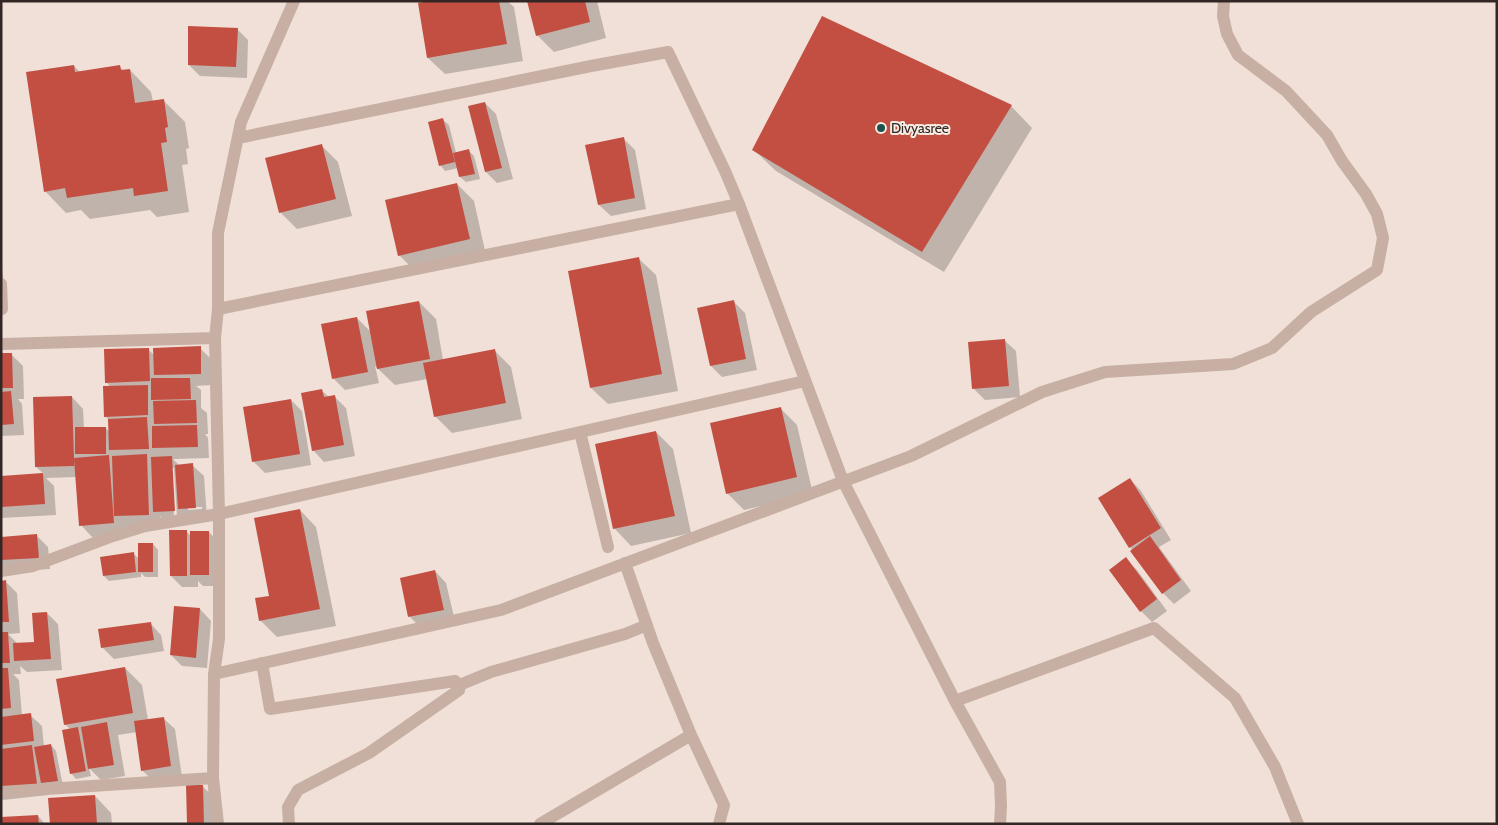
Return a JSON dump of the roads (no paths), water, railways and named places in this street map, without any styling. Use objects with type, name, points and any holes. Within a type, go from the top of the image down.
[{"type":"street","points":[[218,824],[213,778],[214,674],[219,639],[219,514],[215,338],[218,309],[218,233],[241,122],[294,1]]},
{"type":"street","points":[[214,674],[501,610],[911,456],[1042,392],[1105,372],[1233,364],[1272,348],[1311,312],[1377,270],[1383,238],[1377,214],[1366,194],[1342,161],[1327,136],[1286,91],[1238,55],[1227,34],[1223,16],[1224,1]]},
{"type":"street","points":[[238,138],[668,52],[739,204],[844,481],[955,701],[1000,782],[1000,824]]},
{"type":"street","points":[[218,309],[739,204]]},
{"type":"street","points":[[1,284],[1,309]]},
{"type":"street","points":[[2,344],[215,338]]},
{"type":"street","points":[[1,571],[33,566],[145,526],[219,514],[805,381]]},
{"type":"street","points":[[580,432],[608,547]]},
{"type":"street","points":[[625,563],[647,625],[691,735],[724,805],[719,824]]},
{"type":"street","points":[[457,686],[491,672],[625,634],[647,625]]},
{"type":"street","points":[[955,701],[1154,628],[1235,698],[1275,768],[1298,824]]},
{"type":"street","points":[[262,663],[270,709],[455,681],[459,690],[369,754],[298,790],[288,807],[289,824]]},
{"type":"street","points":[[540,824],[691,735]]},
{"type":"street","points":[[1,792],[213,778]]},
{"type":"place","name":"Divyasree","points":[[881,128]]}]
